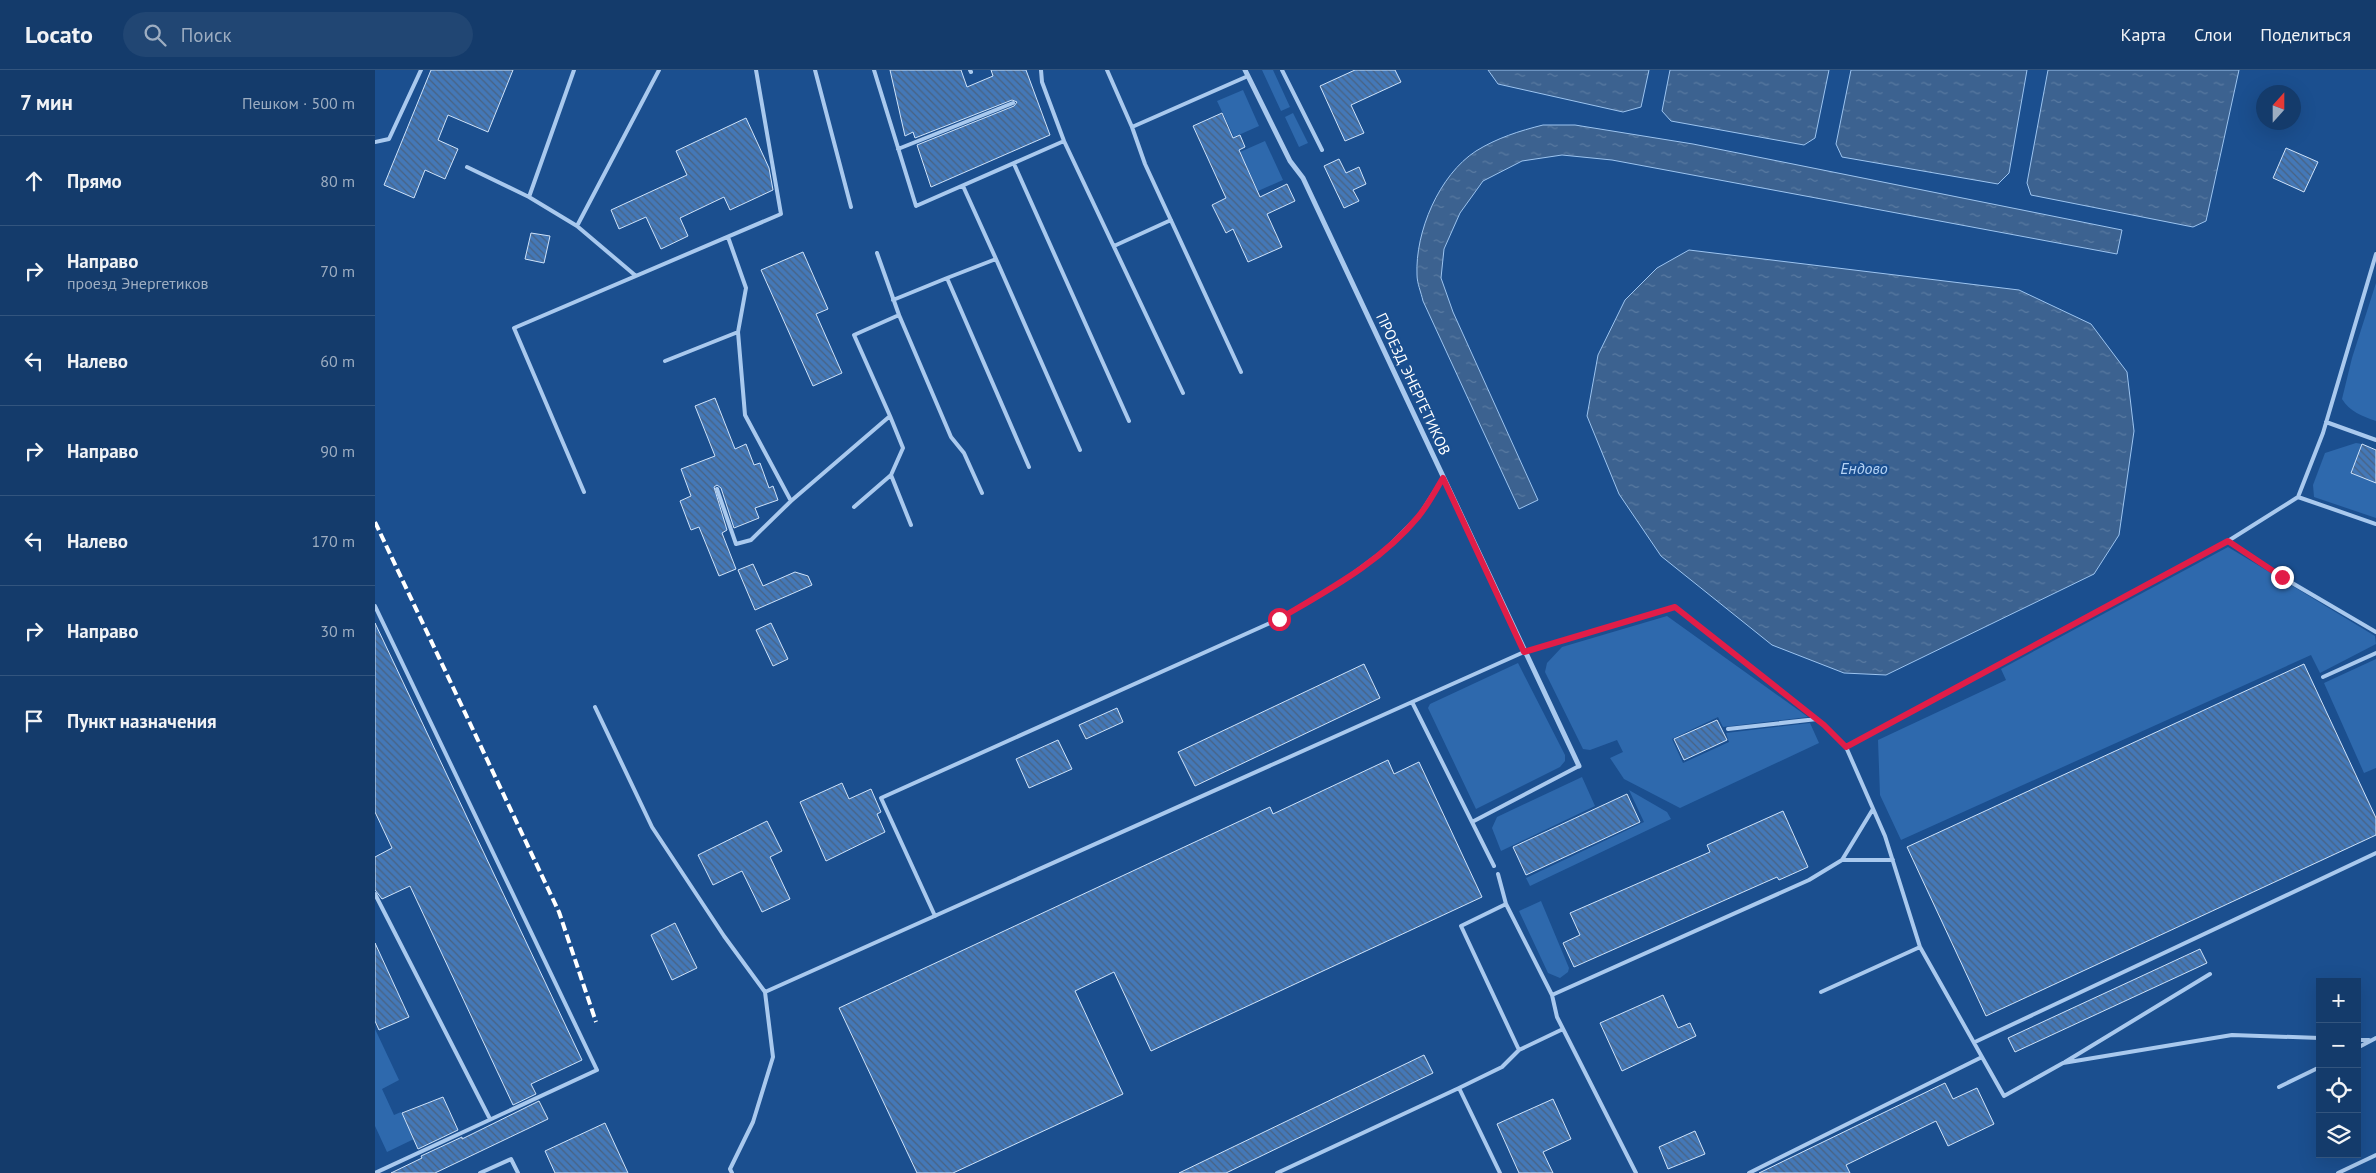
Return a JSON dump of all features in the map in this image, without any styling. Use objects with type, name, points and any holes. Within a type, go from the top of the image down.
[{"type":"street","name":"ПРОЕЗД ЭНЕРГЕТИКОВ","points":[[1245,70],[1289,161],[1303,178],[1579,766]]},
{"type":"lane","points":[[375,142],[389,139],[421,70]]},
{"type":"lane","points":[[529,197],[574,70]]},
{"type":"lane","points":[[577,226],[659,70]]},
{"type":"lane","points":[[584,492],[515,328],[781,214],[756,70]]},
{"type":"lane","points":[[815,70],[851,208]]},
{"type":"lane","points":[[874,70],[916,206],[1064,141]]},
{"type":"lane","points":[[1041,70],[1042,82],[1064,141],[1183,393]]},
{"type":"lane","points":[[1107,70],[1132,127],[1145,164],[1241,372]]},
{"type":"lane","points":[[1282,70],[1322,150]]},
{"type":"lane","points":[[1132,127],[1248,76]]},
{"type":"lane","points":[[898,150],[1013,103]]},
{"type":"lane","points":[[1013,164],[1129,421]]},
{"type":"lane","points":[[467,166],[529,197],[577,226],[636,276]]},
{"type":"lane","points":[[963,186],[1080,450]]},
{"type":"lane","points":[[1114,246],[1171,220]]},
{"type":"lane","points":[[728,237],[745,288],[738,332],[745,415],[791,501]]},
{"type":"lane","points":[[877,253],[899,315],[951,437],[964,452],[983,493]]},
{"type":"lane","points":[[1846,747],[2228,541],[2298,497],[2326,422],[2376,254]]},
{"type":"lane","points":[[893,300],[996,259]]},
{"type":"lane","points":[[947,278],[1029,467]]},
{"type":"lane","points":[[854,507],[891,475],[903,448],[854,335],[899,315]]},
{"type":"lane","points":[[665,361],[738,332]]},
{"type":"lane","points":[[717,489],[736,544],[751,540],[791,501],[890,416]]},
{"type":"lane","points":[[2326,422],[2376,440]]},
{"type":"lane","points":[[891,475],[911,525]]},
{"type":"lane","points":[[935,916],[881,798],[1279,619],[1343,582],[1386,549],[1419,516],[1443,478]]},
{"type":"lane","points":[[2298,497],[2376,524]]},
{"type":"lane","points":[[2228,541],[2282,577],[2376,632]]},
{"type":"lane","points":[[375,606],[597,1070],[375,1173]]},
{"type":"lane","points":[[765,992],[1524,652],[1675,607],[1817,719],[1846,747],[1893,860],[1921,947],[1975,1042],[2003,1096],[2063,1063],[2210,974]]},
{"type":"lane","points":[[2323,678],[2376,653]]},
{"type":"lane","points":[[1412,702],[1494,866]]},
{"type":"lane","points":[[595,707],[652,827],[724,936],[765,992],[773,1057],[753,1122],[730,1169],[732,1173]]},
{"type":"lane","points":[[1728,730],[1817,719]]},
{"type":"lane","points":[[1472,822],[1579,766]]},
{"type":"lane","points":[[1552,995],[1809,880],[1842,860],[1873,809]]},
{"type":"lane","points":[[1975,1042],[2376,853]]},
{"type":"lane","points":[[1842,860],[1893,860]]},
{"type":"lane","points":[[1498,874],[1506,904],[1552,995],[1557,1017],[1636,1173]]},
{"type":"lane","points":[[375,894],[490,1119]]},
{"type":"lane","points":[[1506,904],[1461,926],[1519,1050]]},
{"type":"lane","points":[[1821,992],[1921,947]]},
{"type":"lane","points":[[1277,1173],[1502,1067],[1519,1050],[1563,1029]]},
{"type":"lane","points":[[2063,1063],[2232,1035],[2316,1038]]},
{"type":"lane","points":[[2361,1040],[2374,1039]]},
{"type":"lane","points":[[2361,1046],[2374,1039]]},
{"type":"lane","points":[[1749,1173],[1982,1056]]},
{"type":"lane","points":[[2279,1087],[2318,1068]]},
{"type":"lane","points":[[1459,1088],[1500,1173]]},
{"type":"lane","points":[[2338,1173],[2376,1155]]},
{"type":"lane","points":[[480,1173],[511,1159],[518,1173]]},
{"type":"shaded area","points":[[1262,70],[1273,70],[1290,107],[1281,111]]},
{"type":"shaded area","points":[[1243,90],[1259,126],[1234,137],[1217,101]]},
{"type":"shaded area","points":[[1293,113],[1308,143],[1299,147],[1285,117]]},
{"type":"shaded area","points":[[1265,141],[1283,180],[1258,191],[1240,152]]},
{"type":"shaded area","points":[[2376,283],[2376,421],[2353,410],[2342,399],[2352,358]]},
{"type":"shaded area","points":[[2356,443],[2362,444],[2351,473],[2376,483],[2376,518],[2314,497],[2313,485],[2325,453]]},
{"type":"shaded area","points":[[2228,547],[2375,636],[2376,644],[2320,673],[2311,655],[1901,840],[1880,795],[1878,740],[2006,680],[2001,669]]},
{"type":"shaded area","points":[[1667,616],[1808,717],[1723,727],[1718,717],[1672,739],[1683,763],[1729,742],[1726,733],[1810,723],[1819,743],[1680,808],[1624,779],[1610,758],[1623,752],[1617,740],[1590,750],[1583,749],[1545,672],[1547,663],[1562,647]]},
{"type":"shaded area","points":[[2376,659],[2376,768],[2364,773],[2324,683]]},
{"type":"shaded area","points":[[1518,663],[1565,755],[1565,761],[1560,767],[1476,809],[1428,708],[1430,704]]},
{"type":"shaded area","points":[[1582,777],[1595,806],[1501,851],[1492,828],[1497,817]]},
{"type":"shaded area","points":[[1629,790],[1667,812],[1671,819],[1530,886],[1526,878],[1644,822]]},
{"type":"shaded area","points":[[1541,901],[1569,968],[1568,972],[1560,978],[1548,973],[1519,911]]},
{"type":"shaded area","points":[[375,1029],[399,1080],[382,1089],[394,1115],[401,1112],[414,1139],[387,1152],[375,1126]]},
{"type":"water","points":[[1488,70],[1649,70],[1641,107],[1623,112],[1498,84]]},
{"type":"water","points":[[1670,70],[1829,70],[1815,138],[1804,145],[1671,121],[1662,111]]},
{"type":"water","points":[[1851,70],[2027,70],[2009,173],[1998,184],[1842,157],[1836,144]]},
{"type":"water","points":[[2048,70],[2239,70],[2206,221],[2193,227],[2031,195],[2027,183]]},
{"type":"water","points":[[1543,125],[1575,125],[1693,144],[2122,230],[2117,254],[1612,160],[1562,155],[1522,161],[1483,181],[1460,213],[1444,249],[1441,278],[1453,312],[1538,500],[1519,509],[1423,301],[1417,278],[1417,258],[1425,223],[1432,206],[1451,174],[1463,161],[1492,142],[1517,132]]},
{"type":"water","name":"Ендово","points":[[1689,250],[2019,290],[2091,324],[2127,372],[2134,431],[2119,535],[2094,574],[1886,675],[1844,673],[1772,645],[1661,556],[1619,494],[1587,416],[1598,355],[1625,300],[1657,268]]},
{"type":"building","points":[[431,70],[513,70],[488,132],[448,115],[438,140],[458,149],[445,179],[425,170],[414,198],[384,185]]},
{"type":"building","points":[[890,70],[961,70],[967,87],[993,76],[991,70],[1026,70],[1050,135],[931,187],[917,145],[1014,106],[1017,102],[1012,100],[915,138],[913,132],[905,136]]},
{"type":"building","points":[[1355,70],[1395,70],[1401,82],[1351,105],[1364,133],[1345,141],[1320,86]]},
{"type":"building","points":[[1222,113],[1233,138],[1240,135],[1245,147],[1239,150],[1260,197],[1287,184],[1295,201],[1267,214],[1282,247],[1248,262],[1233,229],[1226,233],[1212,205],[1226,198],[1193,126]]},
{"type":"building","points":[[746,118],[769,168],[773,190],[730,210],[724,197],[680,218],[688,236],[661,249],[646,217],[619,229],[611,210],[687,175],[676,151]]},
{"type":"building","points":[[2286,148],[2318,162],[2304,192],[2273,178]]},
{"type":"building","points":[[1339,159],[1346,173],[1359,167],[1366,184],[1353,190],[1359,201],[1344,208],[1324,166]]},
{"type":"building","points":[[531,233],[550,236],[544,263],[525,259]]},
{"type":"building","points":[[803,252],[828,309],[816,314],[842,373],[813,386],[761,270]]},
{"type":"building","points":[[715,398],[735,449],[746,444],[754,465],[760,463],[769,488],[773,486],[778,500],[755,508],[759,518],[734,528],[721,488],[717,485],[714,487],[727,530],[722,533],[736,569],[719,576],[699,527],[691,530],[680,501],[691,496],[681,469],[715,456],[695,406]]},
{"type":"building","points":[[2362,444],[2376,450],[2376,483],[2351,473]]},
{"type":"building","points":[[753,564],[763,586],[795,572],[808,576],[812,585],[755,610],[738,570]]},
{"type":"building","points":[[375,623],[582,1060],[531,1084],[536,1094],[513,1105],[410,886],[382,899],[375,890],[375,857],[392,848],[375,812]]},
{"type":"building","points":[[771,623],[788,659],[773,666],[756,630]]},
{"type":"building","points":[[1364,664],[1380,698],[1195,786],[1178,752]]},
{"type":"building","points":[[2304,664],[2376,818],[2376,835],[1986,1016],[1907,847]]},
{"type":"building","points":[[1117,708],[1123,722],[1086,739],[1079,725]]},
{"type":"building","points":[[1717,720],[1727,740],[1684,760],[1674,739]]},
{"type":"building","points":[[1058,740],[1072,769],[1029,788],[1016,759]]},
{"type":"building","points":[[1388,760],[1394,774],[1419,762],[1482,897],[1151,1051],[1114,972],[1075,991],[1123,1094],[953,1173],[917,1173],[839,1008],[1270,807],[1273,814]]},
{"type":"building","points":[[842,783],[849,799],[871,789],[881,812],[877,814],[885,832],[826,861],[800,802]]},
{"type":"building","points":[[1627,794],[1640,822],[1526,875],[1513,847]]},
{"type":"building","points":[[1783,811],[1808,867],[1779,880],[1777,877],[1574,967],[1563,943],[1580,935],[1570,913],[1710,852],[1707,845]]},
{"type":"building","points":[[767,821],[782,851],[770,857],[790,899],[762,912],[742,871],[713,885],[698,855]]},
{"type":"building","points":[[675,923],[697,968],[672,980],[651,935]]},
{"type":"building","points":[[375,943],[409,1017],[379,1030],[375,1021]]},
{"type":"building","points":[[2200,949],[2207,963],[2015,1052],[2008,1038]]},
{"type":"building","points":[[1663,995],[1678,1028],[1690,1023],[1696,1036],[1622,1071],[1600,1023]]},
{"type":"building","points":[[1424,1055],[1433,1073],[1226,1173],[1179,1173]]},
{"type":"building","points":[[1945,1083],[1953,1099],[1977,1088],[1994,1124],[1948,1146],[1936,1121],[1846,1165],[1850,1173],[1759,1173]]},
{"type":"building","points":[[443,1097],[458,1130],[418,1149],[402,1113]]},
{"type":"building","points":[[1553,1099],[1571,1139],[1543,1152],[1553,1173],[1519,1173],[1497,1124]]},
{"type":"building","points":[[539,1101],[548,1119],[435,1173],[391,1173],[422,1158],[421,1156],[462,1137],[462,1139]]},
{"type":"building","points":[[605,1123],[628,1173],[555,1173],[545,1151]]},
{"type":"building","points":[[1695,1131],[1705,1154],[1668,1169],[1659,1147]]},
{"type":"railway","points":[[375,522],[559,912],[596,1022]]},
{"type":"route","points":[[1279,619],[1343,582],[1386,549],[1419,516],[1443,478],[1524,652],[1562,639],[1675,607],[1824,725],[1846,747],[2228,541],[2282,577]]}]
